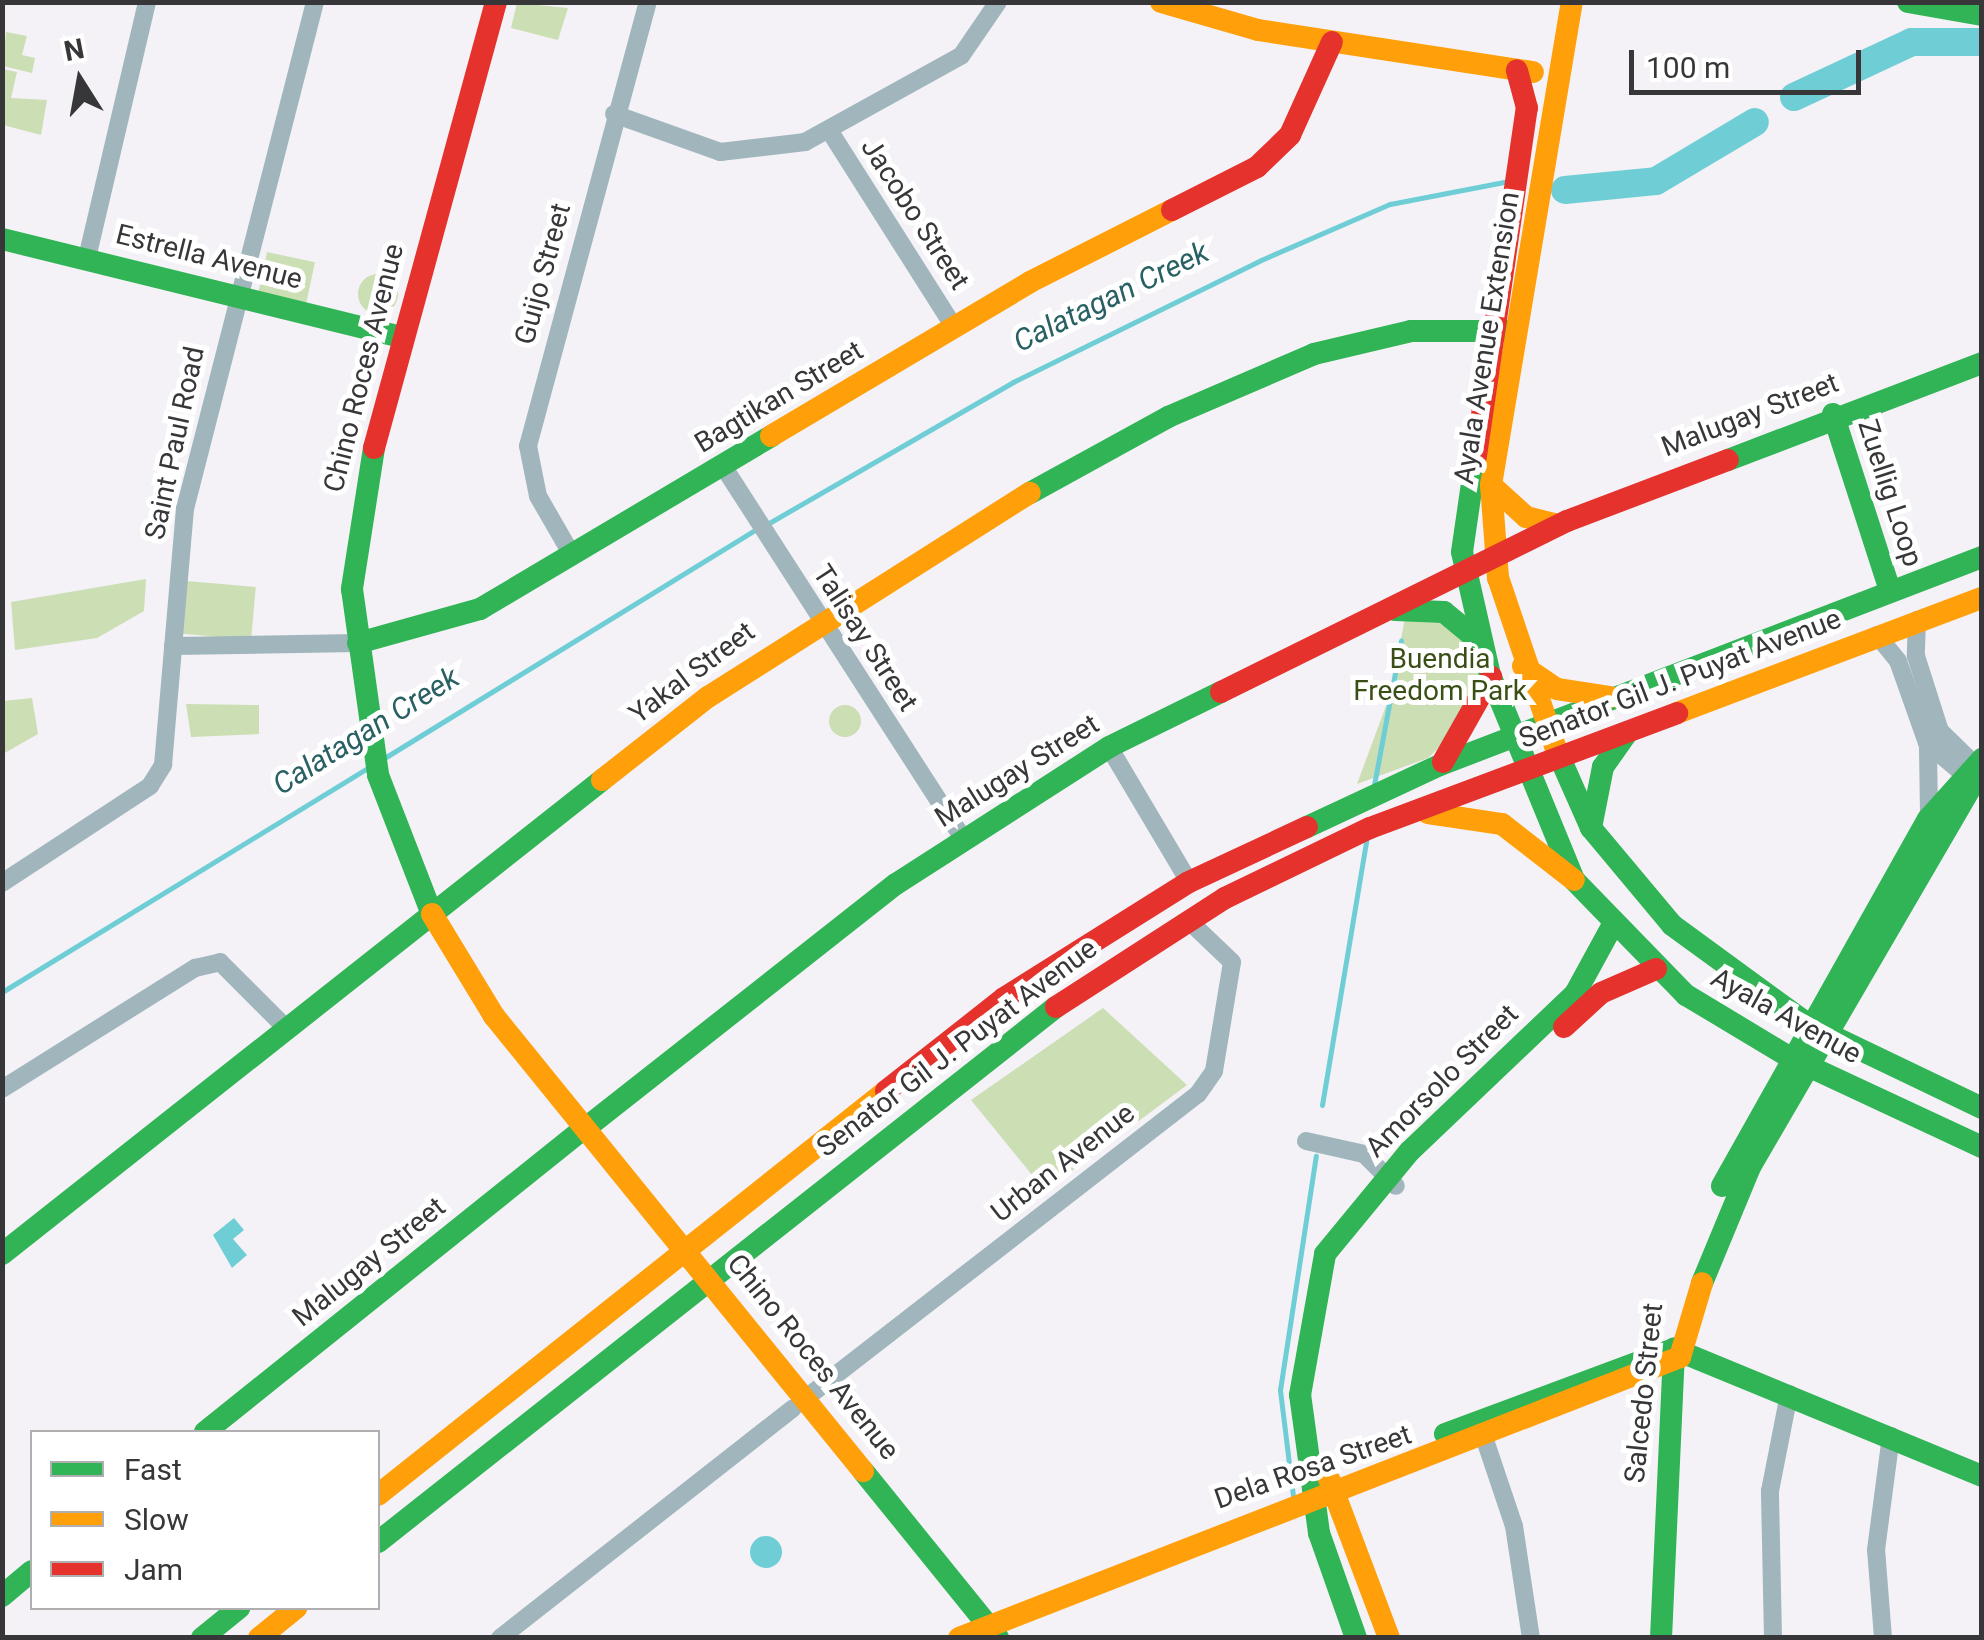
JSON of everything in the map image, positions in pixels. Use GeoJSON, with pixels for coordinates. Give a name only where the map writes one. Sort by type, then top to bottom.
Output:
{"type":"FeatureCollection","features":[{"type":"Feature","properties":{"kind":"street"},"geometry":{"type":"LineString","coordinates":[[87,258],[147,2]]}},
{"type":"Feature","properties":{"kind":"street","name":"Saint Paul Road"},"geometry":{"type":"LineString","coordinates":[[2,883],[150,786],[171,730],[173,646],[185,509],[235,294],[316,2]]}},
{"type":"Feature","properties":{"kind":"street","name":"Chino Roces Avenue"},"geometry":{"type":"LineString","coordinates":[[496,2],[400,337],[358,504],[358,643],[378,775],[432,912],[494,1016],[981,1633]]}},
{"type":"Feature","properties":{"kind":"street","name":"Guijo Street"},"geometry":{"type":"LineString","coordinates":[[572,555],[538,496],[528,446],[614,114],[648,2]]}},
{"type":"Feature","properties":{"kind":"street"},"geometry":{"type":"LineString","coordinates":[[614,114],[720,152],[776,150],[829,130],[961,56],[998,2]]}},
{"type":"Feature","properties":{"kind":"street"},"geometry":{"type":"LineString","coordinates":[[1161,2],[1332,42],[1558,76]]}},
{"type":"Feature","properties":{"kind":"street","name":"Ayala Avenue Extension"},"geometry":{"type":"LineString","coordinates":[[1543,724],[1504,605],[1494,557],[1492,485],[1572,2]]}},
{"type":"Feature","properties":{"kind":"street"},"geometry":{"type":"LineString","coordinates":[[1908,2],[1982,15]]}},
{"type":"Feature","properties":{"kind":"street","name":"Bagtikan Street"},"geometry":{"type":"LineString","coordinates":[[173,646],[358,643],[452,623],[954,327],[1275,154],[1315,92],[1332,42]]}},
{"type":"Feature","properties":{"kind":"street","name":"Ayala Avenue Extension"},"geometry":{"type":"LineString","coordinates":[[1512,737],[1490,677],[1464,572],[1461,520],[1528,108],[1517,70]]}},
{"type":"Feature","properties":{"kind":"street"},"geometry":{"type":"LineString","coordinates":[[1528,108],[1558,76]]}},
{"type":"Feature","properties":{"kind":"street","name":"Jacobo Street"},"geometry":{"type":"LineString","coordinates":[[829,130],[954,327]]}},
{"type":"Feature","properties":{"kind":"street","name":"Estrella Avenue"},"geometry":{"type":"LineString","coordinates":[[2,239],[400,337]]}},
{"type":"Feature","properties":{"kind":"street","name":"Yakal Street"},"geometry":{"type":"LineString","coordinates":[[2,1254],[432,912],[818,619],[1220,391],[1377,337],[1515,331]]}},
{"type":"Feature","properties":{"kind":"street","name":"Malugay Street"},"geometry":{"type":"LineString","coordinates":[[207,1430],[580,1127],[963,838],[1109,747],[1549,530],[1833,414],[1982,363]]}},
{"type":"Feature","properties":{"kind":"street","name":"Zuellig Loop"},"geometry":{"type":"LineString","coordinates":[[1833,414],[1890,590]]}},
{"type":"Feature","properties":{"kind":"street","name":"Talisay Street"},"geometry":{"type":"LineString","coordinates":[[723,466],[818,619],[963,838]]}},
{"type":"Feature","properties":{"kind":"street"},"geometry":{"type":"LineString","coordinates":[[1492,485],[1526,517],[1549,530],[1504,605]]}},
{"type":"Feature","properties":{"kind":"street","name":"Senator Gil J. Puyat Avenue"},"geometry":{"type":"LineString","coordinates":[[380,1494],[679,1252],[1004,998],[1189,882],[1440,765],[1982,557]]}},
{"type":"Feature","properties":{"kind":"street","name":"Senator Gil J. Puyat Avenue"},"geometry":{"type":"LineString","coordinates":[[380,1540],[702,1280],[1031,1023],[1293,860],[1877,634],[1982,598]]}},
{"type":"Feature","properties":{"kind":"street"},"geometry":{"type":"LineString","coordinates":[[1384,611],[1444,612],[1482,645]]}},
{"type":"Feature","properties":{"kind":"street"},"geometry":{"type":"LineString","coordinates":[[1917,620],[1916,656],[1940,731],[1975,771]]}},
{"type":"Feature","properties":{"kind":"street"},"geometry":{"type":"LineString","coordinates":[[1877,634],[1898,661],[1927,743],[1934,782],[1928,820]]}},
{"type":"Feature","properties":{"kind":"street"},"geometry":{"type":"LineString","coordinates":[[1522,666],[1557,690],[1616,697]]}},
{"type":"Feature","properties":{"kind":"street"},"geometry":{"type":"LineString","coordinates":[[1440,765],[1474,721],[1490,677]]}},
{"type":"Feature","properties":{"kind":"street","name":"Ayala Avenue"},"geometry":{"type":"LineString","coordinates":[[1543,724],[1591,828],[1672,925],[1818,1029],[1982,1108]]}},
{"type":"Feature","properties":{"kind":"street"},"geometry":{"type":"LineString","coordinates":[[1591,828],[1603,767],[1628,732]]}},
{"type":"Feature","properties":{"kind":"street","name":"Ayala Avenue"},"geometry":{"type":"LineString","coordinates":[[1512,737],[1574,880],[1612,926],[1656,969],[1799,1062],[1982,1147]]}},
{"type":"Feature","properties":{"kind":"street"},"geometry":{"type":"LineString","coordinates":[[1927,743],[1975,771]]}},
{"type":"Feature","properties":{"kind":"street"},"geometry":{"type":"LineString","coordinates":[[1109,747],[1189,882]]}},
{"type":"Feature","properties":{"kind":"street"},"geometry":{"type":"LineString","coordinates":[[1818,1029],[1928,820],[1975,771]]}},
{"type":"Feature","properties":{"kind":"street"},"geometry":{"type":"LineString","coordinates":[[1818,1029],[1975,771]]}},
{"type":"Feature","properties":{"kind":"street"},"geometry":{"type":"LineString","coordinates":[[1406,815],[1502,824],[1574,880]]}},
{"type":"Feature","properties":{"kind":"street","name":"Urban Avenue"},"geometry":{"type":"LineString","coordinates":[[500,1638],[1198,1094],[1214,1071],[1232,962],[1190,921]]}},
{"type":"Feature","properties":{"kind":"street","name":"Amorsolo Street"},"geometry":{"type":"LineString","coordinates":[[1356,1638],[1300,1396],[1318,1282],[1410,1152],[1575,994],[1612,926]]}},
{"type":"Feature","properties":{"kind":"street"},"geometry":{"type":"LineString","coordinates":[[2,1088],[195,968],[220,962],[239,971],[286,1028]]}},
{"type":"Feature","properties":{"kind":"street","name":"Amorsolo Street"},"geometry":{"type":"LineString","coordinates":[[1392,1181],[1602,994],[1656,969]]}},
{"type":"Feature","properties":{"kind":"street","name":"Salcedo Street"},"geometry":{"type":"LineString","coordinates":[[1662,1638],[1678,1354],[1716,1198],[1818,1029]]}},
{"type":"Feature","properties":{"kind":"street"},"geometry":{"type":"LineString","coordinates":[[1306,1140],[1364,1154],[1410,1152]]}},
{"type":"Feature","properties":{"kind":"street"},"geometry":{"type":"LineString","coordinates":[[1364,1154],[1392,1181]]}},
{"type":"Feature","properties":{"kind":"street"},"geometry":{"type":"LineString","coordinates":[[1678,1354],[1789,1394],[1982,1476]]}},
{"type":"Feature","properties":{"kind":"street","name":"Dela Rosa Street"},"geometry":{"type":"LineString","coordinates":[[1319,1484],[1484,1437],[1678,1354]]}},
{"type":"Feature","properties":{"kind":"street","name":"Dela Rosa Street"},"geometry":{"type":"LineString","coordinates":[[981,1633],[1278,1508],[1319,1484],[1678,1354]]}},
{"type":"Feature","properties":{"kind":"street"},"geometry":{"type":"LineString","coordinates":[[1773,1638],[1770,1491],[1789,1394]]}},
{"type":"Feature","properties":{"kind":"street"},"geometry":{"type":"LineString","coordinates":[[1882,1638],[1876,1550],[1891,1436]]}},
{"type":"Feature","properties":{"kind":"street"},"geometry":{"type":"LineString","coordinates":[[1484,1437],[1514,1526],[1532,1638]]}},
{"type":"Feature","properties":{"kind":"street","name":"Amorsolo Street"},"geometry":{"type":"LineString","coordinates":[[1319,1484],[1389,1638]]}},
{"type":"Feature","properties":{"kind":"street"},"geometry":{"type":"LineString","coordinates":[[2,1596],[30,1574]]}},
{"type":"Feature","properties":{"kind":"street"},"geometry":{"type":"LineString","coordinates":[[202,1638],[237,1610]]}},
{"type":"Feature","properties":{"kind":"street"},"geometry":{"type":"LineString","coordinates":[[267,1635],[294,1610]]}},
{"type":"Feature","properties":{"kind":"green space"},"geometry":{"type":"Polygon","coordinates":[[[517,3],[568,8],[558,40],[511,28],[517,3]]]}},
{"type":"Feature","properties":{"kind":"green space"},"geometry":{"type":"Polygon","coordinates":[[[6,32],[27,36],[22,55],[35,58],[32,73],[3,66],[6,32]]]}},
{"type":"Feature","properties":{"kind":"green space"},"geometry":{"type":"Polygon","coordinates":[[[3,69],[17,72],[11,98],[47,100],[41,135],[3,125],[3,69]]]}},
{"type":"Feature","properties":{"kind":"green space"},"geometry":{"type":"Polygon","coordinates":[[[267,252],[315,262],[306,303],[258,293],[267,252]]]}},
{"type":"Feature","properties":{"kind":"green space"},"geometry":{"type":"Polygon","coordinates":[[[378,274],[392,280],[398,294],[392,308],[378,314],[364,308],[358,294],[364,280],[378,274]]]}},
{"type":"Feature","properties":{"kind":"green space"},"geometry":{"type":"Polygon","coordinates":[[[146,579],[144,611],[97,638],[15,650],[11,602],[146,579]]]}},
{"type":"Feature","properties":{"kind":"green space"},"geometry":{"type":"Polygon","coordinates":[[[187,581],[256,587],[251,640],[182,634],[187,581]]]}},
{"type":"Feature","properties":{"kind":"green space","name":"Buendia Freedom Park"},"geometry":{"type":"Polygon","coordinates":[[[1444,612],[1490,675],[1476,711],[1428,758],[1357,784],[1390,695],[1406,613],[1444,612]]]}},
{"type":"Feature","properties":{"kind":"green space"},"geometry":{"type":"Polygon","coordinates":[[[32,698],[38,734],[3,754],[3,701],[32,698]]]}},
{"type":"Feature","properties":{"kind":"green space"},"geometry":{"type":"Polygon","coordinates":[[[186,704],[259,705],[259,734],[191,737],[186,704]]]}},
{"type":"Feature","properties":{"kind":"green space"},"geometry":{"type":"Polygon","coordinates":[[[845,705],[856,710],[861,721],[856,732],[845,737],[834,732],[829,721],[834,710],[845,705]]]}},
{"type":"Feature","properties":{"kind":"green space"},"geometry":{"type":"Polygon","coordinates":[[[1103,1008],[1187,1085],[1045,1191],[971,1100],[1103,1008]]]}},
{"type":"Feature","properties":{"kind":"water"},"geometry":{"type":"Polygon","coordinates":[[[234,1218],[244,1230],[233,1239],[247,1255],[232,1268],[213,1235],[234,1218]]]}},
{"type":"Feature","properties":{"kind":"water"},"geometry":{"type":"Polygon","coordinates":[[[766,1536],[777,1541],[782,1552],[777,1563],[766,1568],[755,1563],[750,1552],[755,1541],[766,1536]]]}},
{"type":"Feature","properties":{"kind":"waterway","name":"Calatagan Creek"},"geometry":{"type":"LineString","coordinates":[[1794,97],[1912,42],[1982,42]]}},
{"type":"Feature","properties":{"kind":"waterway","name":"Calatagan Creek"},"geometry":{"type":"LineString","coordinates":[[1565,190],[1656,181],[1755,122]]}},
{"type":"Feature","properties":{"kind":"waterway","name":"Calatagan Creek"},"geometry":{"type":"LineString","coordinates":[[769,523],[1013,382],[1261,260],[1390,204],[1504,182]]}},
{"type":"Feature","properties":{"kind":"waterway","name":"Calatagan Creek"},"geometry":{"type":"LineString","coordinates":[[1550,187],[1565,190]]}},
{"type":"Feature","properties":{"kind":"waterway","name":"Calatagan Creek"},"geometry":{"type":"LineString","coordinates":[[386,757],[760,527]]}},
{"type":"Feature","properties":{"kind":"waterway"},"geometry":{"type":"LineString","coordinates":[[1374,785],[1401,641]]}},
{"type":"Feature","properties":{"kind":"waterway","name":"Calatagan Creek"},"geometry":{"type":"LineString","coordinates":[[2,992],[368,768]]}},
{"type":"Feature","properties":{"kind":"waterway"},"geometry":{"type":"LineString","coordinates":[[1322,1105],[1366,841]]}},
{"type":"Feature","properties":{"kind":"waterway"},"geometry":{"type":"LineString","coordinates":[[1293,1496],[1280,1390],[1316,1156]]}},
{"type":"Feature","properties":{"kind":"traffic: fast"},"geometry":{"type":"LineString","coordinates":[[1908,2],[1982,15]]}},
{"type":"Feature","properties":{"kind":"traffic: fast"},"geometry":{"type":"LineString","coordinates":[[2,239],[400,337]]}},
{"type":"Feature","properties":{"kind":"traffic: fast"},"geometry":{"type":"LineString","coordinates":[[1030,493],[1168,417],[1314,354],[1411,331],[1515,331]]}},
{"type":"Feature","properties":{"kind":"traffic: fast"},"geometry":{"type":"LineString","coordinates":[[1728,460],[1982,363]]}},
{"type":"Feature","properties":{"kind":"traffic: fast"},"geometry":{"type":"LineString","coordinates":[[1833,414],[1890,590]]}},
{"type":"Feature","properties":{"kind":"traffic: fast"},"geometry":{"type":"LineString","coordinates":[[358,643],[480,609],[771,436]]}},
{"type":"Feature","properties":{"kind":"traffic: fast"},"geometry":{"type":"LineString","coordinates":[[374,448],[352,589],[378,775],[432,914]]}},
{"type":"Feature","properties":{"kind":"traffic: fast"},"geometry":{"type":"LineString","coordinates":[[1476,456],[1462,552],[1490,675],[1574,880],[1686,995],[1791,1058],[1982,1147]]}},
{"type":"Feature","properties":{"kind":"traffic: fast"},"geometry":{"type":"LineString","coordinates":[[1307,827],[1440,765],[1982,557]]}},
{"type":"Feature","properties":{"kind":"traffic: fast"},"geometry":{"type":"LineString","coordinates":[[1395,610],[1444,612],[1479,641]]}},
{"type":"Feature","properties":{"kind":"traffic: fast"},"geometry":{"type":"LineString","coordinates":[[587,1127],[896,884],[1109,747],[1221,692]]}},
{"type":"Feature","properties":{"kind":"traffic: fast"},"geometry":{"type":"LineString","coordinates":[[1591,828],[1603,767],[1627,733]]}},
{"type":"Feature","properties":{"kind":"traffic: fast"},"geometry":{"type":"LineString","coordinates":[[1556,749],[1591,828],[1672,925],[1809,1025],[1982,1108]]}},
{"type":"Feature","properties":{"kind":"traffic: fast"},"geometry":{"type":"LineString","coordinates":[[1722,1186],[1928,819],[1982,759]]}},
{"type":"Feature","properties":{"kind":"traffic: fast"},"geometry":{"type":"LineString","coordinates":[[2,1254],[602,780]]}},
{"type":"Feature","properties":{"kind":"traffic: fast"},"geometry":{"type":"LineString","coordinates":[[1702,1283],[1750,1167],[1973,784]]}},
{"type":"Feature","properties":{"kind":"traffic: fast"},"geometry":{"type":"LineString","coordinates":[[1356,1638],[1319,1533],[1300,1395],[1325,1254],[1410,1151],[1575,994],[1612,926]]}},
{"type":"Feature","properties":{"kind":"traffic: fast"},"geometry":{"type":"LineString","coordinates":[[380,1540],[1056,1007]]}},
{"type":"Feature","properties":{"kind":"traffic: fast"},"geometry":{"type":"LineString","coordinates":[[207,1430],[577,1134]]}},
{"type":"Feature","properties":{"kind":"traffic: fast"},"geometry":{"type":"LineString","coordinates":[[1661,1638],[1674,1348]]}},
{"type":"Feature","properties":{"kind":"traffic: fast"},"geometry":{"type":"LineString","coordinates":[[1445,1434],[1674,1349],[1982,1476]]}},
{"type":"Feature","properties":{"kind":"traffic: fast"},"geometry":{"type":"LineString","coordinates":[[863,1471],[998,1638]]}},
{"type":"Feature","properties":{"kind":"traffic: fast"},"geometry":{"type":"LineString","coordinates":[[2,1596],[30,1573]]}},
{"type":"Feature","properties":{"kind":"traffic: fast"},"geometry":{"type":"LineString","coordinates":[[202,1638],[237,1610]]}},
{"type":"Feature","properties":{"kind":"traffic: slow"},"geometry":{"type":"LineString","coordinates":[[1161,2],[1258,30],[1533,72]]}},
{"type":"Feature","properties":{"kind":"traffic: slow"},"geometry":{"type":"LineString","coordinates":[[1556,749],[1498,578],[1491,485],[1572,2]]}},
{"type":"Feature","properties":{"kind":"traffic: slow"},"geometry":{"type":"LineString","coordinates":[[771,436],[1030,282],[1172,210]]}},
{"type":"Feature","properties":{"kind":"traffic: slow"},"geometry":{"type":"LineString","coordinates":[[1491,485],[1526,517],[1558,525]]}},
{"type":"Feature","properties":{"kind":"traffic: slow"},"geometry":{"type":"LineString","coordinates":[[602,780],[708,697],[1030,493]]}},
{"type":"Feature","properties":{"kind":"traffic: slow"},"geometry":{"type":"LineString","coordinates":[[1677,713],[1982,598]]}},
{"type":"Feature","properties":{"kind":"traffic: slow"},"geometry":{"type":"LineString","coordinates":[[1523,666],[1557,689],[1610,697]]}},
{"type":"Feature","properties":{"kind":"traffic: slow"},"geometry":{"type":"LineString","coordinates":[[1428,813],[1502,824],[1574,880]]}},
{"type":"Feature","properties":{"kind":"traffic: slow"},"geometry":{"type":"LineString","coordinates":[[432,914],[494,1016],[863,1471]]}},
{"type":"Feature","properties":{"kind":"traffic: slow"},"geometry":{"type":"LineString","coordinates":[[380,1493],[886,1091]]}},
{"type":"Feature","properties":{"kind":"traffic: slow"},"geometry":{"type":"LineString","coordinates":[[959,1638],[1680,1357],[1702,1283]]}},
{"type":"Feature","properties":{"kind":"traffic: slow"},"geometry":{"type":"LineString","coordinates":[[1329,1479],[1389,1638]]}},
{"type":"Feature","properties":{"kind":"traffic: slow"},"geometry":{"type":"LineString","coordinates":[[259,1638],[294,1610]]}},
{"type":"Feature","properties":{"kind":"traffic: jam"},"geometry":{"type":"LineString","coordinates":[[374,448],[496,2]]}},
{"type":"Feature","properties":{"kind":"traffic: jam"},"geometry":{"type":"LineString","coordinates":[[1172,210],[1257,167],[1290,135],[1332,42]]}},
{"type":"Feature","properties":{"kind":"traffic: jam"},"geometry":{"type":"LineString","coordinates":[[1476,456],[1527,108],[1517,70]]}},
{"type":"Feature","properties":{"kind":"traffic: jam"},"geometry":{"type":"LineString","coordinates":[[1221,692],[1567,521],[1728,460]]}},
{"type":"Feature","properties":{"kind":"traffic: jam"},"geometry":{"type":"LineString","coordinates":[[1443,762],[1491,677]]}},
{"type":"Feature","properties":{"kind":"traffic: jam"},"geometry":{"type":"LineString","coordinates":[[1056,1007],[1225,898],[1370,828],[1677,713]]}},
{"type":"Feature","properties":{"kind":"traffic: jam"},"geometry":{"type":"LineString","coordinates":[[886,1091],[1004,998],[1189,882],[1307,827]]}},
{"type":"Feature","properties":{"kind":"traffic: jam"},"geometry":{"type":"LineString","coordinates":[[1564,1027],[1601,993],[1656,969]]}}]}
